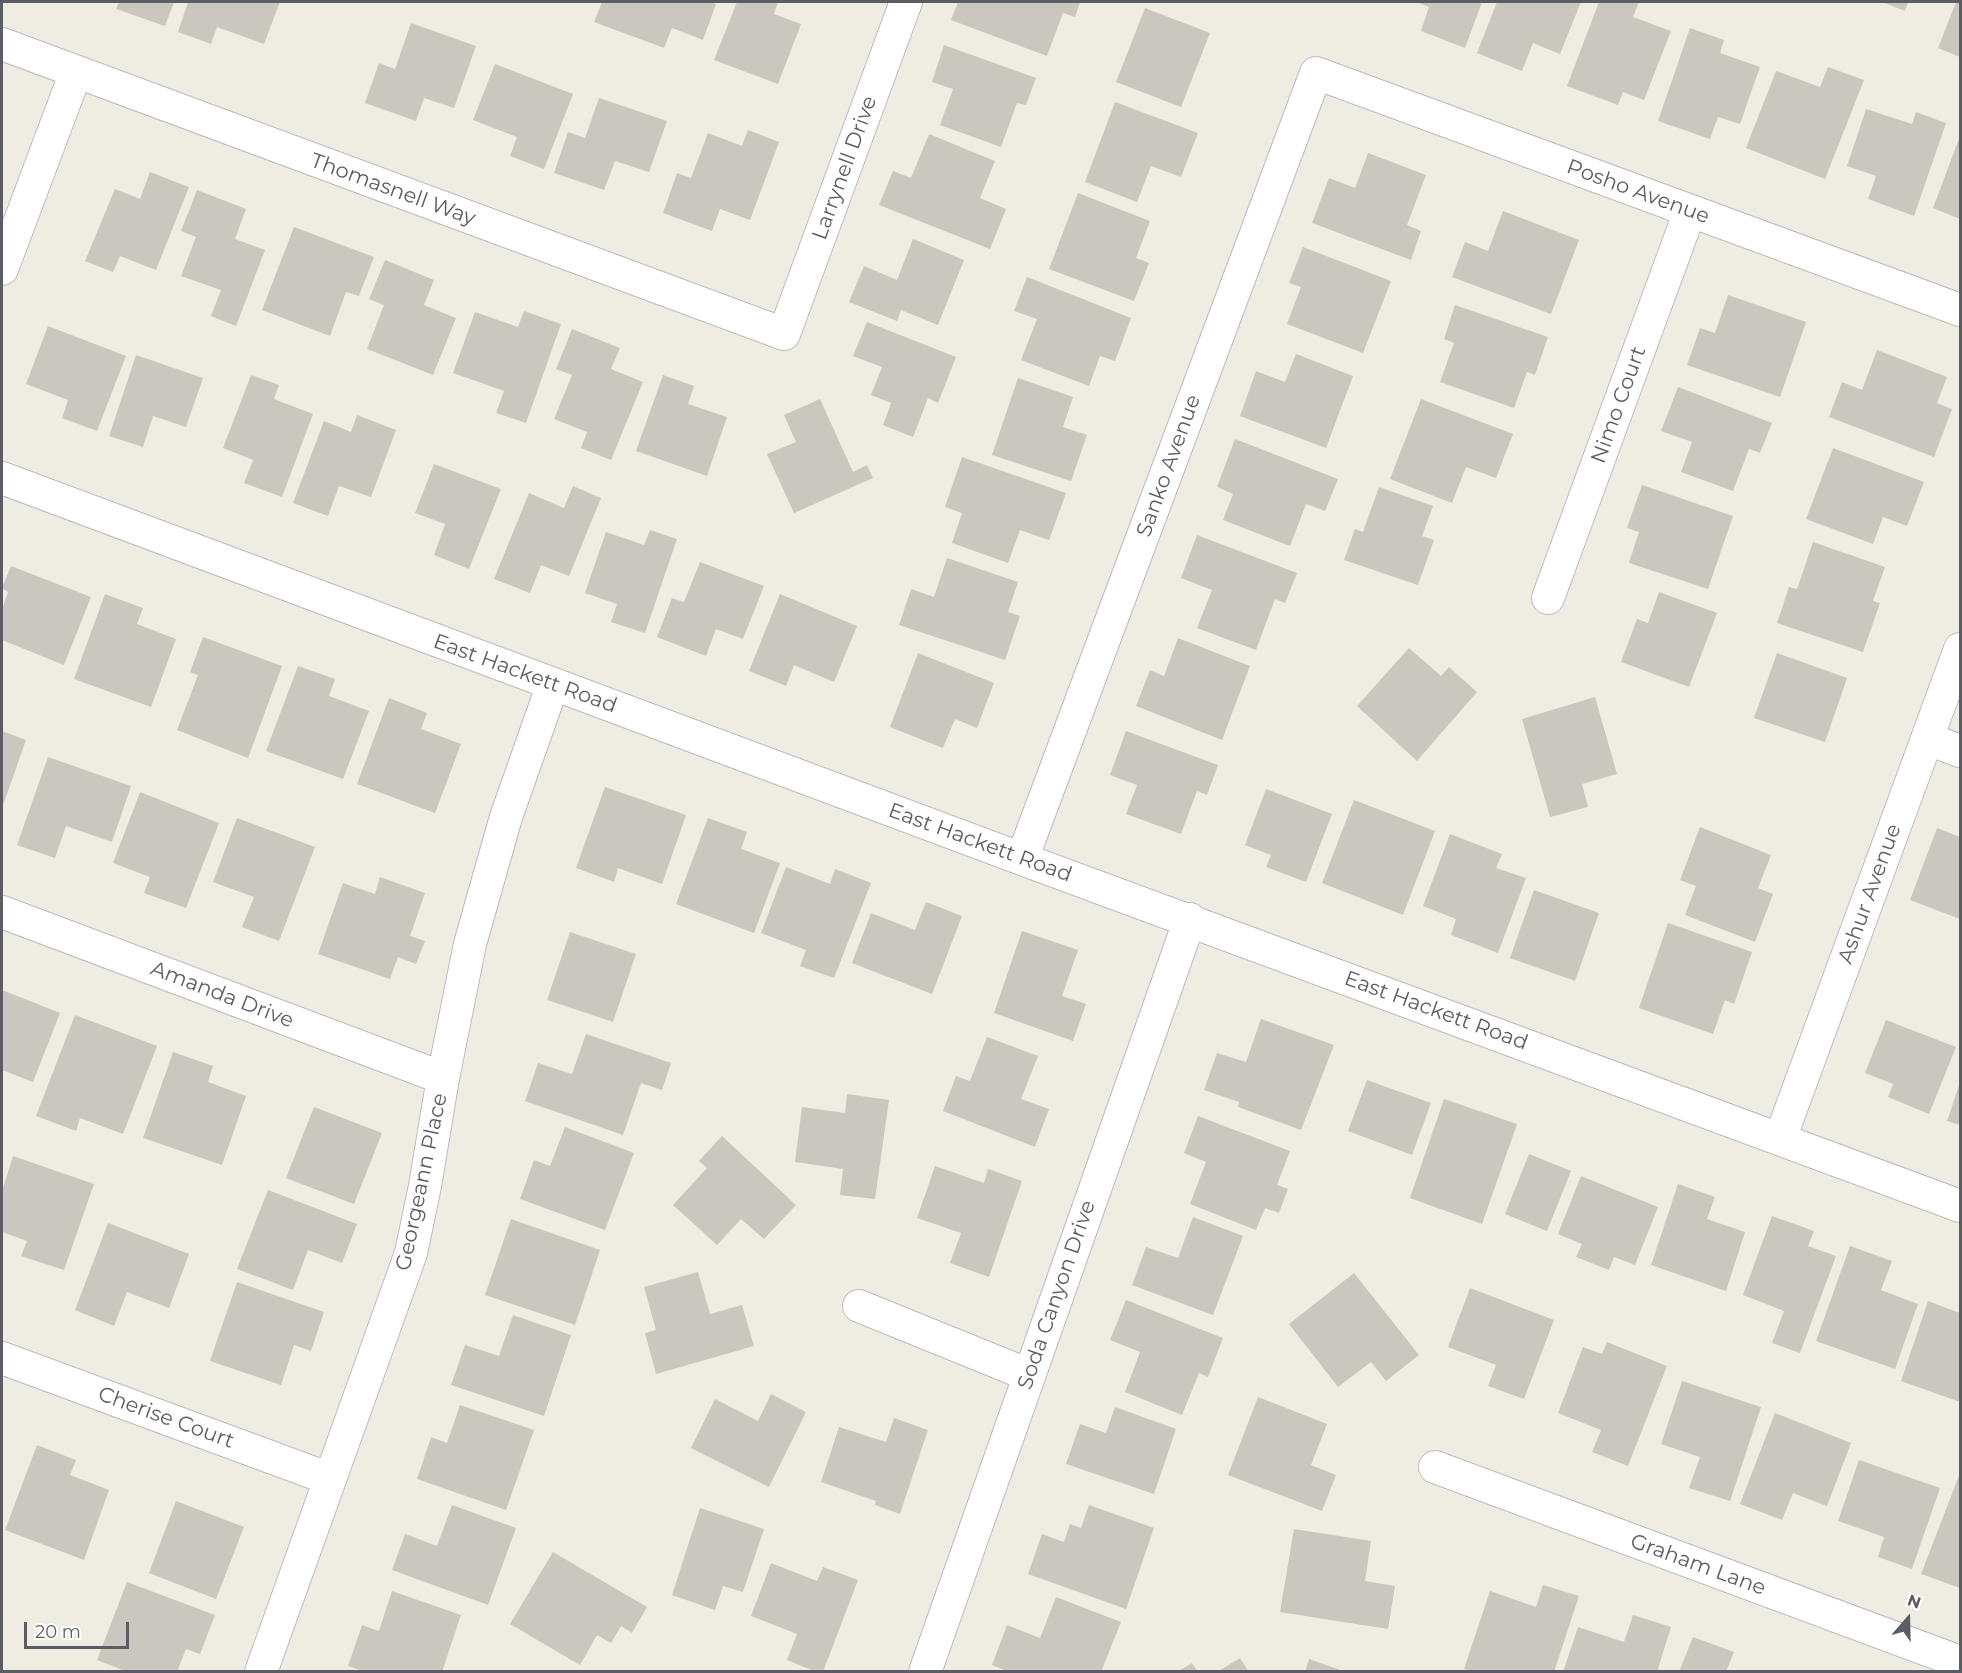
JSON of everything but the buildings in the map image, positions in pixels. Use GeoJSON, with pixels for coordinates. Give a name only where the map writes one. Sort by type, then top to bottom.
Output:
{"type":"FeatureCollection","features":[{"type":"Feature","properties":{"kind":"street","name":"Larrynell Drive"},"geometry":{"type":"LineString","coordinates":[[784,334],[906,2]]}},
{"type":"Feature","properties":{"kind":"street","name":"Thomasnell Way"},"geometry":{"type":"LineString","coordinates":[[2,44],[784,334]]}},
{"type":"Feature","properties":{"kind":"street"},"geometry":{"type":"LineString","coordinates":[[2,269],[76,72]]}},
{"type":"Feature","properties":{"kind":"street","name":"Posho Avenue"},"geometry":{"type":"LineString","coordinates":[[1316,74],[1960,310]]}},
{"type":"Feature","properties":{"kind":"street","name":"Sanko Avenue"},"geometry":{"type":"LineString","coordinates":[[1022,859],[1316,74]]}},
{"type":"Feature","properties":{"kind":"street","name":"Nimo Court"},"geometry":{"type":"LineString","coordinates":[[1548,598],[1690,211]]}},
{"type":"Feature","properties":{"kind":"street","name":"East Hackett Road"},"geometry":{"type":"LineString","coordinates":[[2,478],[1960,1206]]}},
{"type":"Feature","properties":{"kind":"street","name":"Ashur Avenue"},"geometry":{"type":"LineString","coordinates":[[1780,1139],[1960,649]]}},
{"type":"Feature","properties":{"kind":"street","name":"Georgeann Place"},"geometry":{"type":"LineString","coordinates":[[261,1671],[411,1253],[470,944],[502,829],[553,684]]}},
{"type":"Feature","properties":{"kind":"street"},"geometry":{"type":"LineString","coordinates":[[1928,739],[1960,751]]}},
{"type":"Feature","properties":{"kind":"street","name":"Amanda Drive"},"geometry":{"type":"LineString","coordinates":[[2,912],[443,1078]]}},
{"type":"Feature","properties":{"kind":"street","name":"Soda Canyon Drive"},"geometry":{"type":"LineString","coordinates":[[925,1671],[1190,920]]}},
{"type":"Feature","properties":{"kind":"street"},"geometry":{"type":"LineString","coordinates":[[859,1306],[1029,1375]]}},
{"type":"Feature","properties":{"kind":"street","name":"Cherise Court"},"geometry":{"type":"LineString","coordinates":[[2,1358],[330,1479]]}},
{"type":"Feature","properties":{"kind":"street","name":"Graham Lane"},"geometry":{"type":"LineString","coordinates":[[1435,1467],[1960,1662]]}}]}
